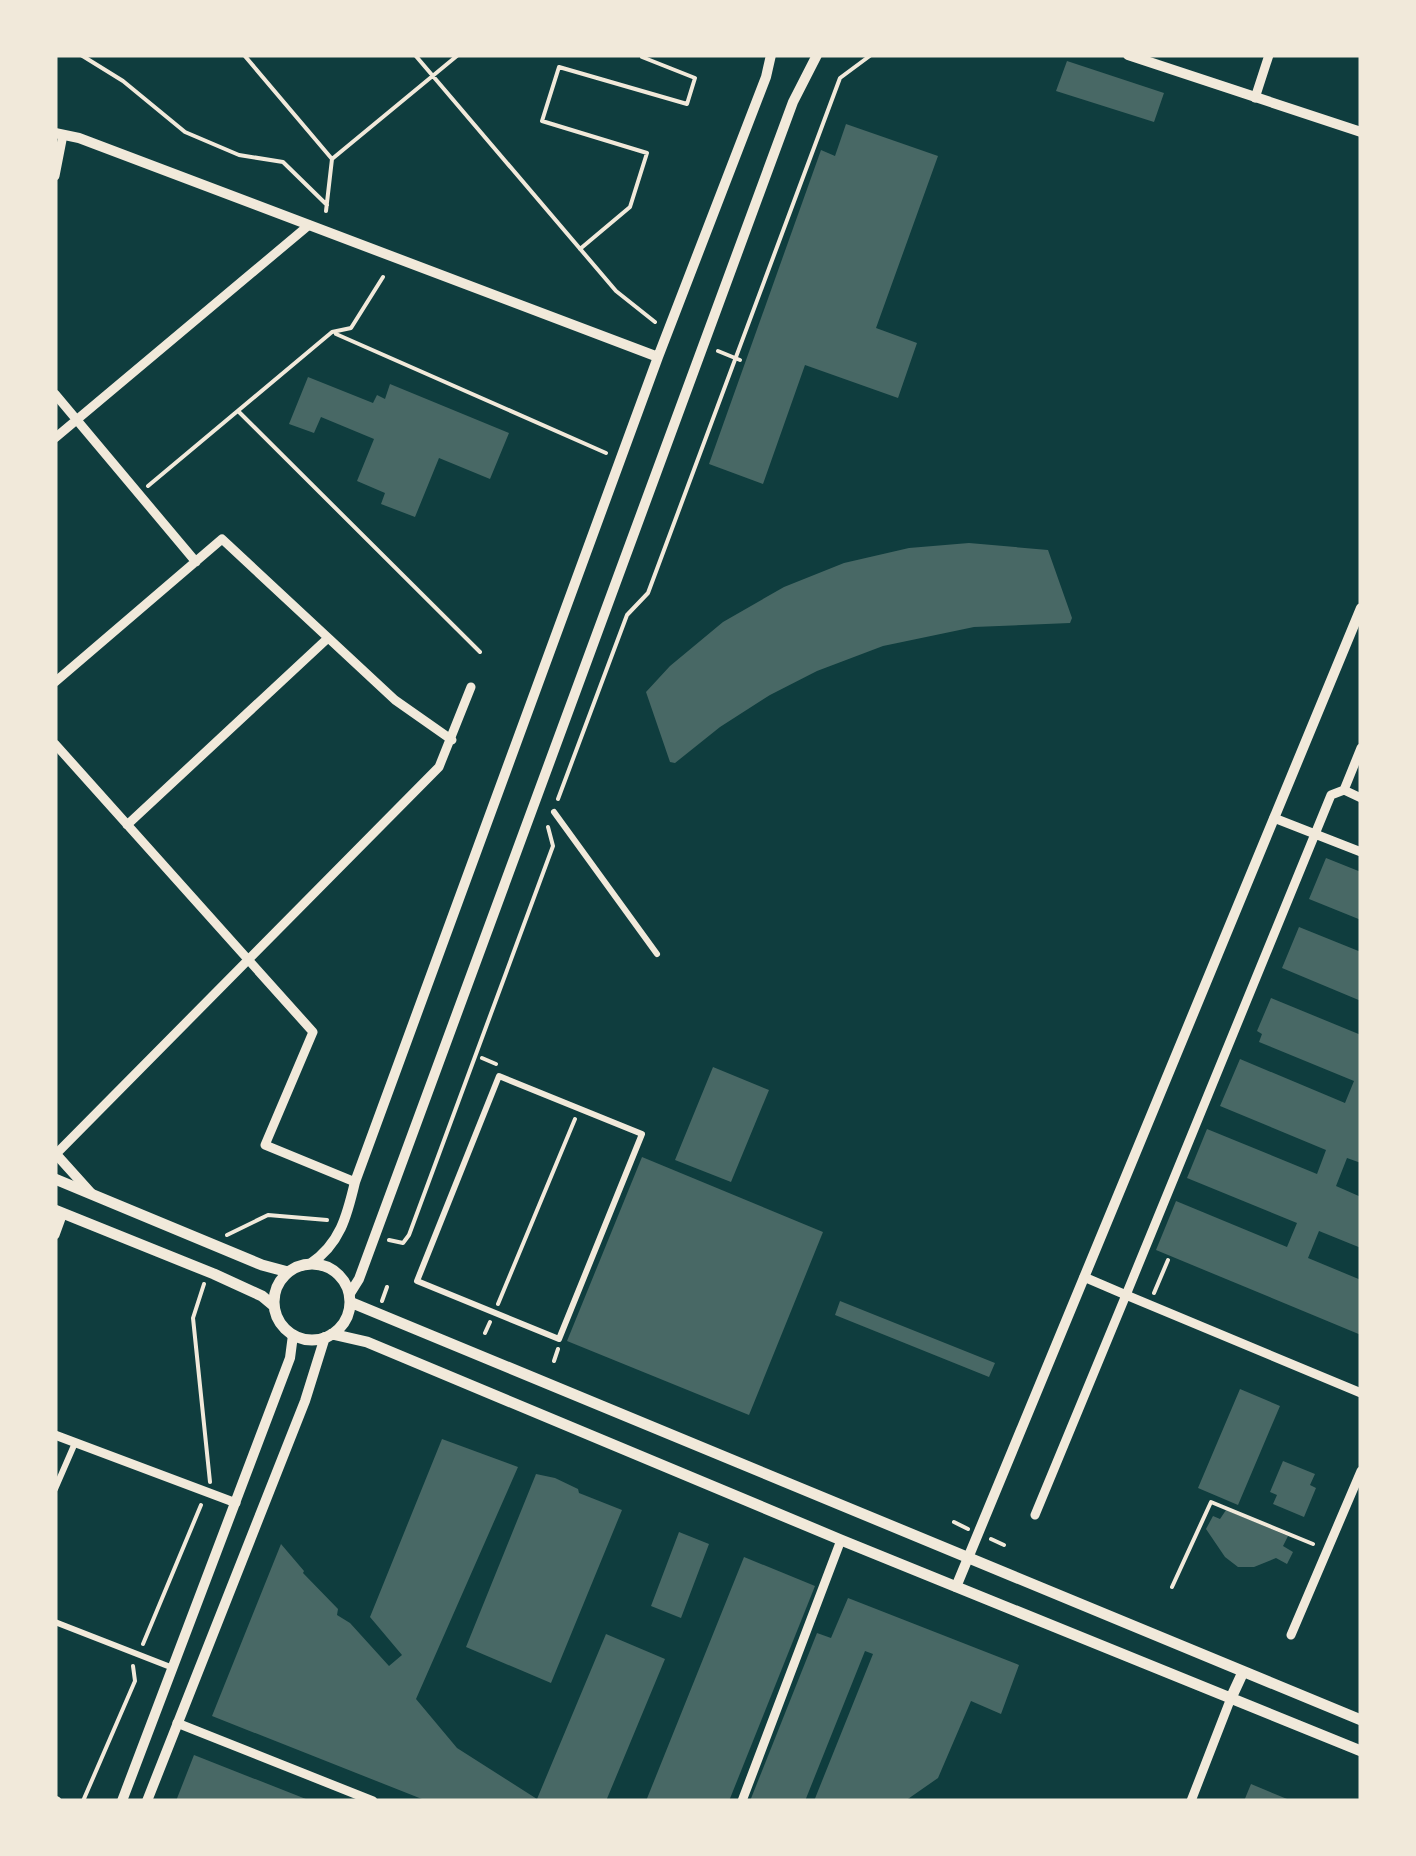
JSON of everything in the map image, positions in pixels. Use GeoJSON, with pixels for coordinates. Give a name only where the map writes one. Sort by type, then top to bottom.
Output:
{"type":"FeatureCollection","features":[{"type":"Feature","properties":{"kind":"main road"},"geometry":{"type":"LineString","coordinates":[[55,1180],[262,1265],[288,1272]]}},
{"type":"Feature","properties":{"kind":"main road"},"geometry":{"type":"LineString","coordinates":[[59,1212],[214,1274],[262,1296],[274,1306]]}},
{"type":"Feature","properties":{"kind":"main road"},"geometry":{"type":"LineString","coordinates":[[328,1336],[345,1320],[349,1298],[335,1272],[310,1264],[288,1272],[278,1284],[274,1306],[280,1323],[293,1334],[308,1340],[328,1336],[367,1342],[1361,1751]]}},
{"type":"Feature","properties":{"kind":"main road"},"geometry":{"type":"LineString","coordinates":[[349,1298],[1361,1720]]}},
{"type":"Feature","properties":{"kind":"main road"},"geometry":{"type":"LineString","coordinates":[[1231,1698],[1243,1672]]}},
{"type":"Feature","properties":{"kind":"street"},"geometry":{"type":"LineString","coordinates":[[310,1264],[334,1244],[347,1215],[355,1182],[771,55]]}},
{"type":"Feature","properties":{"kind":"street"},"geometry":{"type":"LineString","coordinates":[[349,1298],[793,102],[817,55]]}},
{"type":"Feature","properties":{"kind":"street"},"geometry":{"type":"LineString","coordinates":[[1128,55],[1361,132]]}},
{"type":"Feature","properties":{"kind":"street"},"geometry":{"type":"LineString","coordinates":[[1255,98],[1268,55]]}},
{"type":"Feature","properties":{"kind":"street"},"geometry":{"type":"LineString","coordinates":[[55,176],[59,134],[79,138],[658,357]]}},
{"type":"Feature","properties":{"kind":"street"},"geometry":{"type":"LineString","coordinates":[[55,438],[308,225]]}},
{"type":"Feature","properties":{"kind":"street"},"geometry":{"type":"LineString","coordinates":[[55,394],[196,562]]}},
{"type":"Feature","properties":{"kind":"street"},"geometry":{"type":"LineString","coordinates":[[55,682],[222,539],[395,700],[452,740]]}},
{"type":"Feature","properties":{"kind":"street"},"geometry":{"type":"LineString","coordinates":[[956,1587],[1361,608]]}},
{"type":"Feature","properties":{"kind":"street"},"geometry":{"type":"LineString","coordinates":[[127,825],[328,638]]}},
{"type":"Feature","properties":{"kind":"street"},"geometry":{"type":"LineString","coordinates":[[92,1194],[56,1153],[440,766],[470,687]]}},
{"type":"Feature","properties":{"kind":"street"},"geometry":{"type":"LineString","coordinates":[[55,744],[313,1032],[265,1146],[355,1182]]}},
{"type":"Feature","properties":{"kind":"street"},"geometry":{"type":"LineString","coordinates":[[1344,790],[1361,748]]}},
{"type":"Feature","properties":{"kind":"street"},"geometry":{"type":"LineString","coordinates":[[1034,1515],[1331,795],[1344,790],[1361,798]]}},
{"type":"Feature","properties":{"kind":"street"},"geometry":{"type":"LineString","coordinates":[[554,812],[657,954]]}},
{"type":"Feature","properties":{"kind":"street"},"geometry":{"type":"LineString","coordinates":[[1274,818],[1361,852]]}},
{"type":"Feature","properties":{"kind":"street"},"geometry":{"type":"LineString","coordinates":[[500,1076],[579,1108],[642,1134],[559,1339],[417,1280],[500,1076]]}},
{"type":"Feature","properties":{"kind":"street"},"geometry":{"type":"LineString","coordinates":[[55,1235],[59,1212]]}},
{"type":"Feature","properties":{"kind":"street"},"geometry":{"type":"LineString","coordinates":[[1084,1277],[1361,1393]]}},
{"type":"Feature","properties":{"kind":"street"},"geometry":{"type":"LineString","coordinates":[[122,1801],[290,1358],[293,1334]]}},
{"type":"Feature","properties":{"kind":"street"},"geometry":{"type":"LineString","coordinates":[[147,1801],[328,1336]]}},
{"type":"Feature","properties":{"kind":"street"},"geometry":{"type":"LineString","coordinates":[[55,1436],[236,1503]]}},
{"type":"Feature","properties":{"kind":"street"},"geometry":{"type":"LineString","coordinates":[[55,1490],[75,1443]]}},
{"type":"Feature","properties":{"kind":"street"},"geometry":{"type":"LineString","coordinates":[[1292,1635],[1361,1471]]}},
{"type":"Feature","properties":{"kind":"street"},"geometry":{"type":"LineString","coordinates":[[742,1801],[842,1540]]}},
{"type":"Feature","properties":{"kind":"street"},"geometry":{"type":"LineString","coordinates":[[55,1622],[173,1668]]}},
{"type":"Feature","properties":{"kind":"street"},"geometry":{"type":"LineString","coordinates":[[1191,1801],[1231,1698]]}},
{"type":"Feature","properties":{"kind":"street"},"geometry":{"type":"LineString","coordinates":[[177,1723],[374,1801]]}},
{"type":"Feature","properties":{"kind":"path"},"geometry":{"type":"LineString","coordinates":[[81,55],[123,81],[185,132],[240,155],[283,162],[327,208],[332,159],[458,55]]}},
{"type":"Feature","properties":{"kind":"path"},"geometry":{"type":"LineString","coordinates":[[244,55],[332,159]]}},
{"type":"Feature","properties":{"kind":"path"},"geometry":{"type":"LineString","coordinates":[[415,55],[616,291],[668,332]]}},
{"type":"Feature","properties":{"kind":"path"},"geometry":{"type":"LineString","coordinates":[[580,250],[630,206],[647,152],[542,122],[559,67],[687,104],[695,78],[646,57]]}},
{"type":"Feature","properties":{"kind":"path"},"geometry":{"type":"LineString","coordinates":[[147,487],[332,332],[351,328],[383,276]]}},
{"type":"Feature","properties":{"kind":"path"},"geometry":{"type":"LineString","coordinates":[[332,332],[610,454]]}},
{"type":"Feature","properties":{"kind":"path"},"geometry":{"type":"LineString","coordinates":[[703,346],[740,360]]}},
{"type":"Feature","properties":{"kind":"path"},"geometry":{"type":"LineString","coordinates":[[238,411],[480,652]]}},
{"type":"Feature","properties":{"kind":"path"},"geometry":{"type":"LineString","coordinates":[[482,1058],[499,1065]]}},
{"type":"Feature","properties":{"kind":"path"},"geometry":{"type":"LineString","coordinates":[[485,1333],[579,1108]]}},
{"type":"Feature","properties":{"kind":"path"},"geometry":{"type":"LineString","coordinates":[[1149,1304],[1168,1260]]}},
{"type":"Feature","properties":{"kind":"path"},"geometry":{"type":"LineString","coordinates":[[554,1361],[561,1343]]}},
{"type":"Feature","properties":{"kind":"path"},"geometry":{"type":"LineString","coordinates":[[1172,1586],[1211,1502],[1313,1544]]}},
{"type":"Feature","properties":{"kind":"building"},"geometry":{"type":"Polygon","coordinates":[[[1067,61],[1164,93],[1154,122],[1056,91],[1067,61]]]}},
{"type":"Feature","properties":{"kind":"building"},"geometry":{"type":"Polygon","coordinates":[[[846,124],[938,156],[876,328],[917,343],[898,398],[805,365],[763,484],[709,464],[821,150],[835,156],[846,124]]]}},
{"type":"Feature","properties":{"kind":"building"},"geometry":{"type":"Polygon","coordinates":[[[308,377],[373,403],[377,395],[385,399],[390,384],[509,433],[490,479],[439,458],[415,517],[381,504],[385,493],[357,481],[374,439],[321,417],[314,433],[289,424],[308,377]]]}},
{"type":"Feature","properties":{"kind":"building"},"geometry":{"type":"Polygon","coordinates":[[[969,543],[1048,550],[1072,618],[1070,623],[974,627],[883,646],[817,671],[770,695],[720,727],[675,763],[670,762],[646,692],[670,666],[723,622],[784,587],[844,563],[909,548],[969,543]]]}},
{"type":"Feature","properties":{"kind":"building"},"geometry":{"type":"Polygon","coordinates":[[[1326,858],[1361,872],[1361,920],[1309,899],[1326,858]]]}},
{"type":"Feature","properties":{"kind":"building"},"geometry":{"type":"Polygon","coordinates":[[[1299,927],[1361,952],[1361,1001],[1282,968],[1299,927]]]}},
{"type":"Feature","properties":{"kind":"building"},"geometry":{"type":"Polygon","coordinates":[[[1271,998],[1361,1035],[1361,1163],[1347,1158],[1336,1186],[1361,1197],[1361,1248],[1319,1231],[1308,1258],[1361,1280],[1361,1335],[1156,1250],[1176,1201],[1287,1247],[1297,1223],[1187,1178],[1207,1129],[1317,1174],[1326,1150],[1220,1106],[1240,1059],[1345,1103],[1354,1081],[1259,1042],[1262,1034],[1257,1031],[1271,998]]]}},
{"type":"Feature","properties":{"kind":"building"},"geometry":{"type":"Polygon","coordinates":[[[713,1067],[769,1090],[731,1182],[675,1160],[713,1067]]]}},
{"type":"Feature","properties":{"kind":"building"},"geometry":{"type":"Polygon","coordinates":[[[642,1157],[823,1232],[749,1415],[567,1341],[642,1157]]]}},
{"type":"Feature","properties":{"kind":"building"},"geometry":{"type":"Polygon","coordinates":[[[840,1301],[995,1363],[989,1377],[835,1315],[840,1301]]]}},
{"type":"Feature","properties":{"kind":"building"},"geometry":{"type":"Polygon","coordinates":[[[1240,1389],[1280,1406],[1238,1505],[1198,1488],[1240,1389]]]}},
{"type":"Feature","properties":{"kind":"building"},"geometry":{"type":"Polygon","coordinates":[[[442,1439],[518,1467],[416,1699],[457,1748],[537,1799],[606,1634],[665,1659],[606,1801],[427,1801],[212,1716],[281,1544],[338,1609],[337,1615],[350,1623],[389,1666],[402,1655],[370,1617],[442,1439]]]}},
{"type":"Feature","properties":{"kind":"building"},"geometry":{"type":"Polygon","coordinates":[[[1283,1461],[1315,1474],[1310,1485],[1316,1488],[1304,1517],[1273,1504],[1277,1495],[1270,1492],[1283,1461]]]}},
{"type":"Feature","properties":{"kind":"building"},"geometry":{"type":"Polygon","coordinates":[[[536,1474],[555,1478],[579,1493],[622,1510],[551,1683],[466,1647],[536,1474]]]}},
{"type":"Feature","properties":{"kind":"building"},"geometry":{"type":"Polygon","coordinates":[[[1226,1510],[1288,1536],[1283,1546],[1293,1552],[1287,1564],[1276,1558],[1254,1567],[1238,1567],[1225,1557],[1206,1529],[1213,1516],[1220,1519],[1226,1510]]]}},
{"type":"Feature","properties":{"kind":"building"},"geometry":{"type":"Polygon","coordinates":[[[679,1532],[709,1544],[681,1618],[651,1606],[679,1532]]]}},
{"type":"Feature","properties":{"kind":"building"},"geometry":{"type":"Polygon","coordinates":[[[744,1557],[815,1586],[729,1801],[646,1801],[744,1557]]]}},
{"type":"Feature","properties":{"kind":"building"},"geometry":{"type":"Polygon","coordinates":[[[848,1598],[1019,1665],[1001,1714],[971,1701],[938,1778],[905,1801],[814,1801],[873,1654],[865,1651],[805,1801],[750,1801],[817,1633],[831,1638],[848,1598]]]}},
{"type":"Feature","properties":{"kind":"building"},"geometry":{"type":"Polygon","coordinates":[[[194,1755],[311,1801],[176,1801],[194,1755]]]}},
{"type":"Feature","properties":{"kind":"building"},"geometry":{"type":"Polygon","coordinates":[[[1251,1784],[1292,1801],[1244,1801],[1251,1784]]]}}]}
